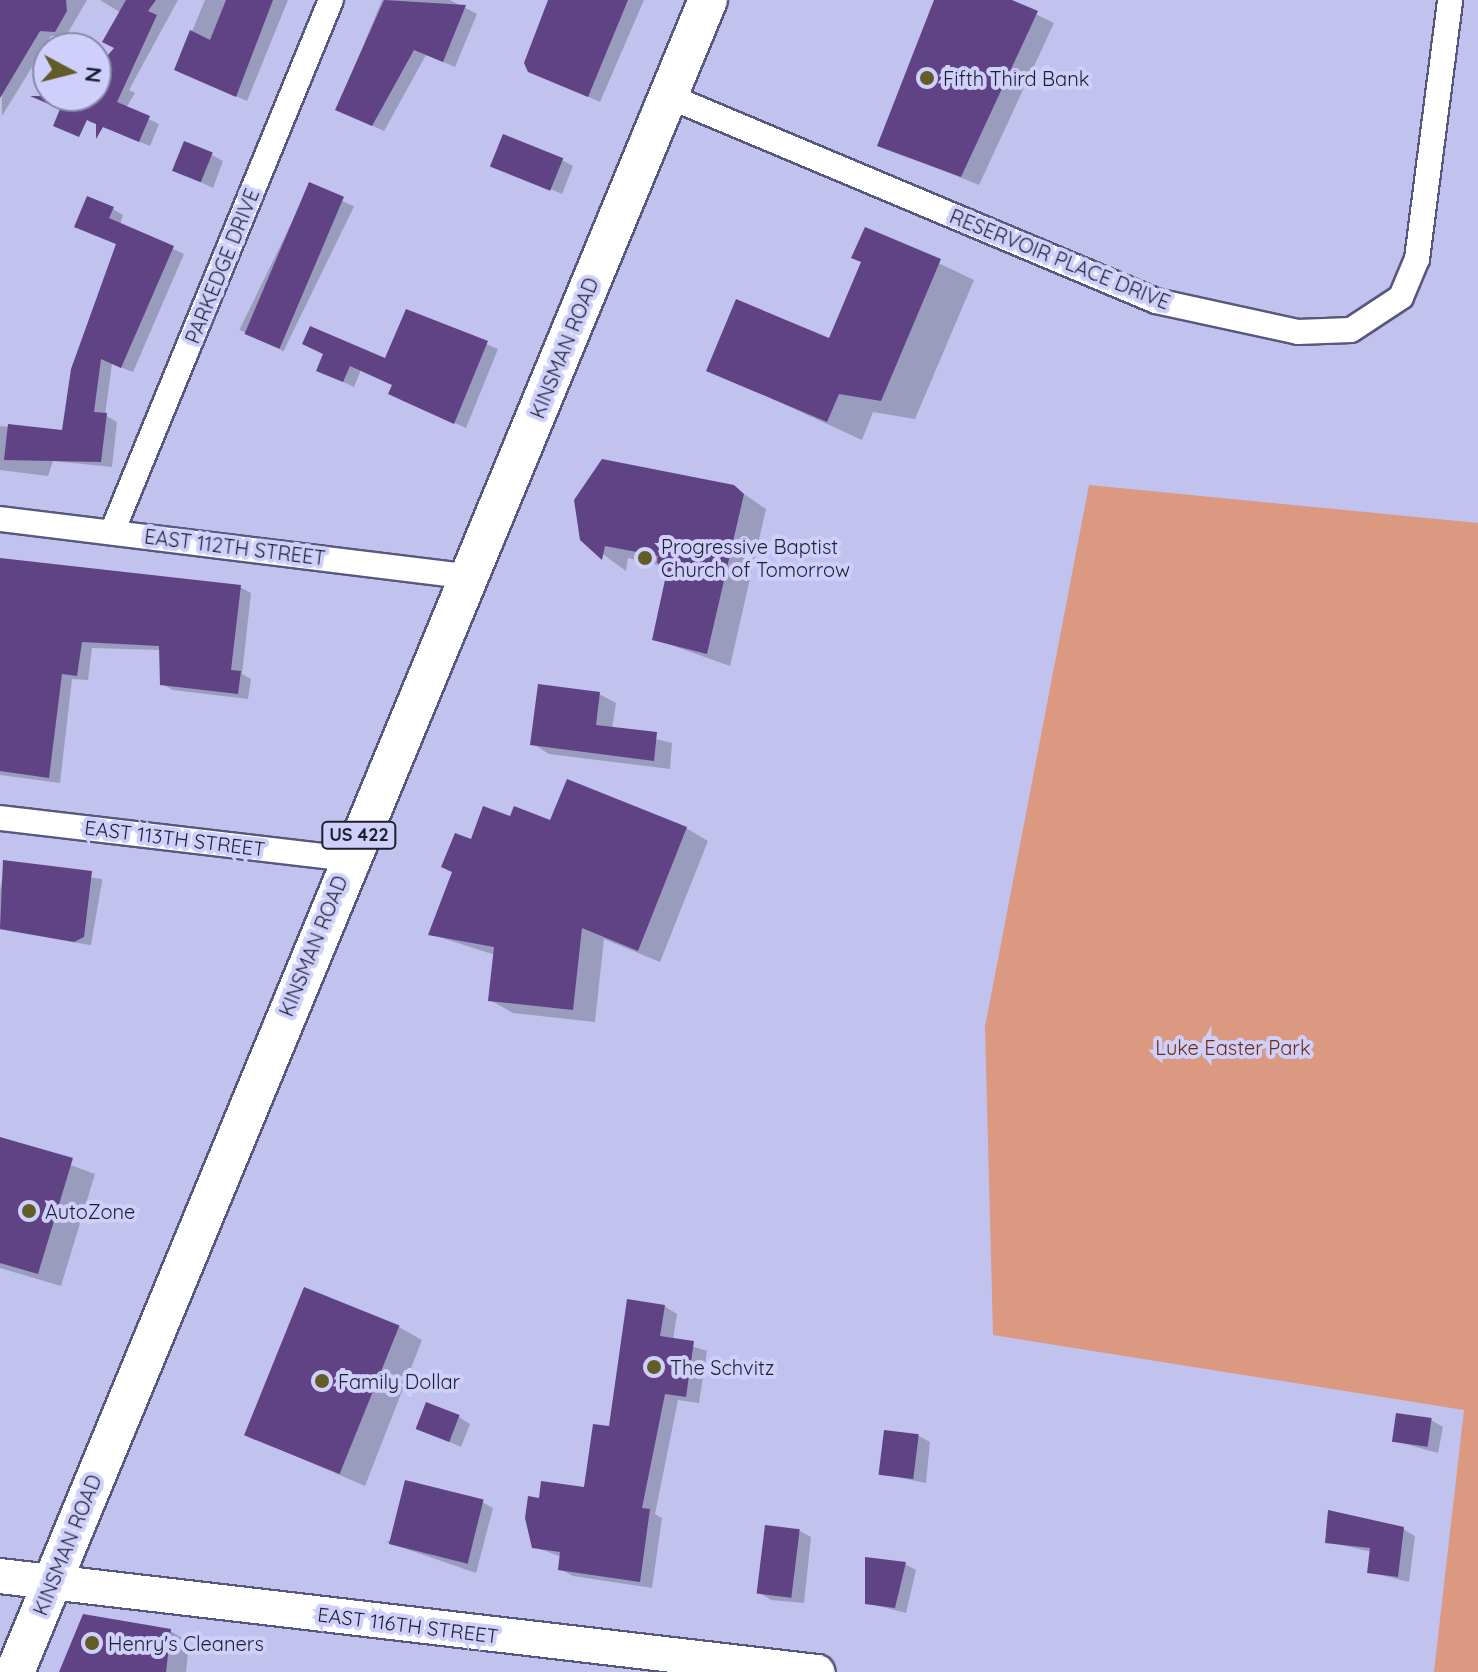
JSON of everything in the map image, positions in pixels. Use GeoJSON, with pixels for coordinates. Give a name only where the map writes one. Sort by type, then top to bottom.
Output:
{"type":"FeatureCollection","features":[{"type":"Feature","properties":{"kind":"main road","name":"KINSMAN ROAD"},"geometry":{"type":"LineString","coordinates":[[15,1672],[349,859],[470,577],[708,0]]}},
{"type":"Feature","properties":{"kind":"main road","name":"EAST 116TH STREET"},"geometry":{"type":"LineString","coordinates":[[0,1576],[643,1662],[817,1672]]}},
{"type":"Feature","properties":{"kind":"street","name":"PARKEDGE DRIVE"},"geometry":{"type":"LineString","coordinates":[[112,532],[331,0]]}},
{"type":"Feature","properties":{"kind":"street","name":"RESERVOIR PLACE DRIVE"},"geometry":{"type":"LineString","coordinates":[[668,96],[1156,301],[1298,332],[1351,330],[1380,315],[1401,297],[1417,259],[1450,0]]}},
{"type":"Feature","properties":{"kind":"street","name":"EAST 112TH STREET"},"geometry":{"type":"LineString","coordinates":[[0,519],[470,577]]}},
{"type":"Feature","properties":{"kind":"street","name":"EAST 113TH STREET"},"geometry":{"type":"LineString","coordinates":[[0,818],[349,859]]}},
{"type":"Feature","properties":{"kind":"green space","name":"Luke Easter Park"},"geometry":{"type":"Polygon","coordinates":[[[1089,485],[1478,523],[1478,1672],[1434,1672],[1464,1410],[993,1335],[985,1027],[1089,485]]]}},
{"type":"Feature","properties":{"kind":"building"},"geometry":{"type":"Polygon","coordinates":[[[0,0],[66,0],[67,11],[55,32],[32,32],[32,44],[0,98],[0,0]]]}},
{"type":"Feature","properties":{"kind":"building"},"geometry":{"type":"Polygon","coordinates":[[[126,0],[156,0],[148,11],[157,15],[117,102],[150,116],[139,142],[103,127],[96,139],[96,124],[87,120],[79,137],[53,126],[59,112],[112,112],[114,48],[112,32],[108,32],[126,0]]]}},
{"type":"Feature","properties":{"kind":"building"},"geometry":{"type":"Polygon","coordinates":[[[226,0],[273,0],[236,97],[174,70],[190,30],[210,40],[226,0]]]}},
{"type":"Feature","properties":{"kind":"building"},"geometry":{"type":"Polygon","coordinates":[[[384,0],[466,5],[443,62],[414,50],[372,126],[335,110],[384,0]]]}},
{"type":"Feature","properties":{"kind":"building"},"geometry":{"type":"Polygon","coordinates":[[[548,0],[628,0],[588,97],[528,72],[524,63],[548,0]]]}},
{"type":"Feature","properties":{"kind":"building"},"geometry":{"type":"Polygon","coordinates":[[[934,0],[1012,0],[1038,11],[961,177],[877,146],[934,0]]]}},
{"type":"Feature","properties":{"kind":"building"},"geometry":{"type":"Polygon","coordinates":[[[503,134],[563,158],[550,191],[490,166],[503,134]]]}},
{"type":"Feature","properties":{"kind":"building"},"geometry":{"type":"Polygon","coordinates":[[[184,141],[213,153],[201,182],[172,171],[184,141]]]}},
{"type":"Feature","properties":{"kind":"building"},"geometry":{"type":"Polygon","coordinates":[[[309,182],[344,197],[280,349],[245,334],[309,182]]]}},
{"type":"Feature","properties":{"kind":"building"},"geometry":{"type":"Polygon","coordinates":[[[87,196],[114,207],[109,218],[174,246],[121,368],[101,359],[94,412],[107,413],[101,462],[4,460],[8,424],[62,430],[71,369],[116,244],[74,227],[87,196]]]}},
{"type":"Feature","properties":{"kind":"building"},"geometry":{"type":"Polygon","coordinates":[[[865,227],[941,259],[881,401],[839,394],[827,422],[706,371],[736,299],[829,338],[861,262],[851,258],[865,227]]]}},
{"type":"Feature","properties":{"kind":"building"},"geometry":{"type":"Polygon","coordinates":[[[406,309],[488,341],[454,424],[388,394],[392,385],[350,366],[343,382],[316,371],[323,354],[302,344],[310,326],[385,358],[406,309]]]}},
{"type":"Feature","properties":{"kind":"building"},"geometry":{"type":"Polygon","coordinates":[[[602,459],[734,485],[744,494],[707,654],[652,640],[668,566],[657,563],[658,556],[605,546],[602,560],[580,540],[574,500],[602,459]]]}},
{"type":"Feature","properties":{"kind":"building"},"geometry":{"type":"Polygon","coordinates":[[[0,558],[241,585],[231,670],[241,671],[238,694],[160,685],[159,646],[82,642],[77,676],[62,674],[49,778],[0,771],[0,558]]]}},
{"type":"Feature","properties":{"kind":"building"},"geometry":{"type":"Polygon","coordinates":[[[538,684],[600,692],[596,725],[657,732],[654,761],[530,745],[538,684]]]}},
{"type":"Feature","properties":{"kind":"building"},"geometry":{"type":"Polygon","coordinates":[[[567,779],[687,827],[638,951],[582,928],[573,1010],[488,1001],[494,947],[428,935],[452,872],[441,867],[455,833],[471,839],[483,806],[510,816],[514,806],[550,820],[567,779]]]}},
{"type":"Feature","properties":{"kind":"building"},"geometry":{"type":"Polygon","coordinates":[[[3,860],[92,871],[84,937],[74,942],[0,929],[3,860]]]}},
{"type":"Feature","properties":{"kind":"building","name":"AutoZone"},"geometry":{"type":"Polygon","coordinates":[[[0,1137],[73,1158],[38,1274],[0,1263],[0,1137]]]}},
{"type":"Feature","properties":{"kind":"building","name":"Family Dollar"},"geometry":{"type":"Polygon","coordinates":[[[304,1287],[399,1326],[340,1474],[244,1435],[304,1287]]]}},
{"type":"Feature","properties":{"kind":"building"},"geometry":{"type":"Polygon","coordinates":[[[627,1299],[665,1305],[660,1336],[694,1341],[686,1397],[665,1394],[642,1508],[650,1509],[640,1582],[558,1570],[560,1552],[532,1548],[525,1518],[528,1496],[539,1498],[541,1481],[584,1487],[593,1424],[609,1426],[627,1299]]]}},
{"type":"Feature","properties":{"kind":"building"},"geometry":{"type":"Polygon","coordinates":[[[426,1402],[460,1415],[449,1442],[416,1429],[426,1402]]]}},
{"type":"Feature","properties":{"kind":"building"},"geometry":{"type":"Polygon","coordinates":[[[1396,1413],[1432,1418],[1428,1447],[1392,1442],[1396,1413]]]}},
{"type":"Feature","properties":{"kind":"building"},"geometry":{"type":"Polygon","coordinates":[[[884,1430],[919,1434],[913,1479],[879,1475],[884,1430]]]}},
{"type":"Feature","properties":{"kind":"building"},"geometry":{"type":"Polygon","coordinates":[[[405,1480],[484,1500],[468,1564],[389,1544],[405,1480]]]}},
{"type":"Feature","properties":{"kind":"building"},"geometry":{"type":"Polygon","coordinates":[[[1328,1510],[1404,1527],[1398,1577],[1367,1573],[1370,1548],[1325,1543],[1328,1510]]]}},
{"type":"Feature","properties":{"kind":"building"},"geometry":{"type":"Polygon","coordinates":[[[765,1525],[800,1529],[791,1598],[757,1593],[765,1525]]]}},
{"type":"Feature","properties":{"kind":"building"},"geometry":{"type":"Polygon","coordinates":[[[865,1557],[906,1562],[895,1608],[865,1604],[865,1557]]]}},
{"type":"Feature","properties":{"kind":"building"},"geometry":{"type":"Polygon","coordinates":[[[83,1614],[171,1629],[166,1672],[59,1672],[83,1614]]]}},
{"type":"Feature","properties":{"kind":"place","name":"Fifth Third Bank"},"geometry":{"type":"Point","coordinates":[927,78]}},
{"type":"Feature","properties":{"kind":"place","name":"Progressive Baptist Church of Tomorrow"},"geometry":{"type":"Point","coordinates":[645,558]}},
{"type":"Feature","properties":{"kind":"place","name":"AutoZone"},"geometry":{"type":"Point","coordinates":[29,1211]}},
{"type":"Feature","properties":{"kind":"place","name":"The Schvitz"},"geometry":{"type":"Point","coordinates":[654,1367]}},
{"type":"Feature","properties":{"kind":"place","name":"Family Dollar"},"geometry":{"type":"Point","coordinates":[322,1381]}},
{"type":"Feature","properties":{"kind":"place","name":"Henry's Cleaners"},"geometry":{"type":"Point","coordinates":[92,1643]}}]}
